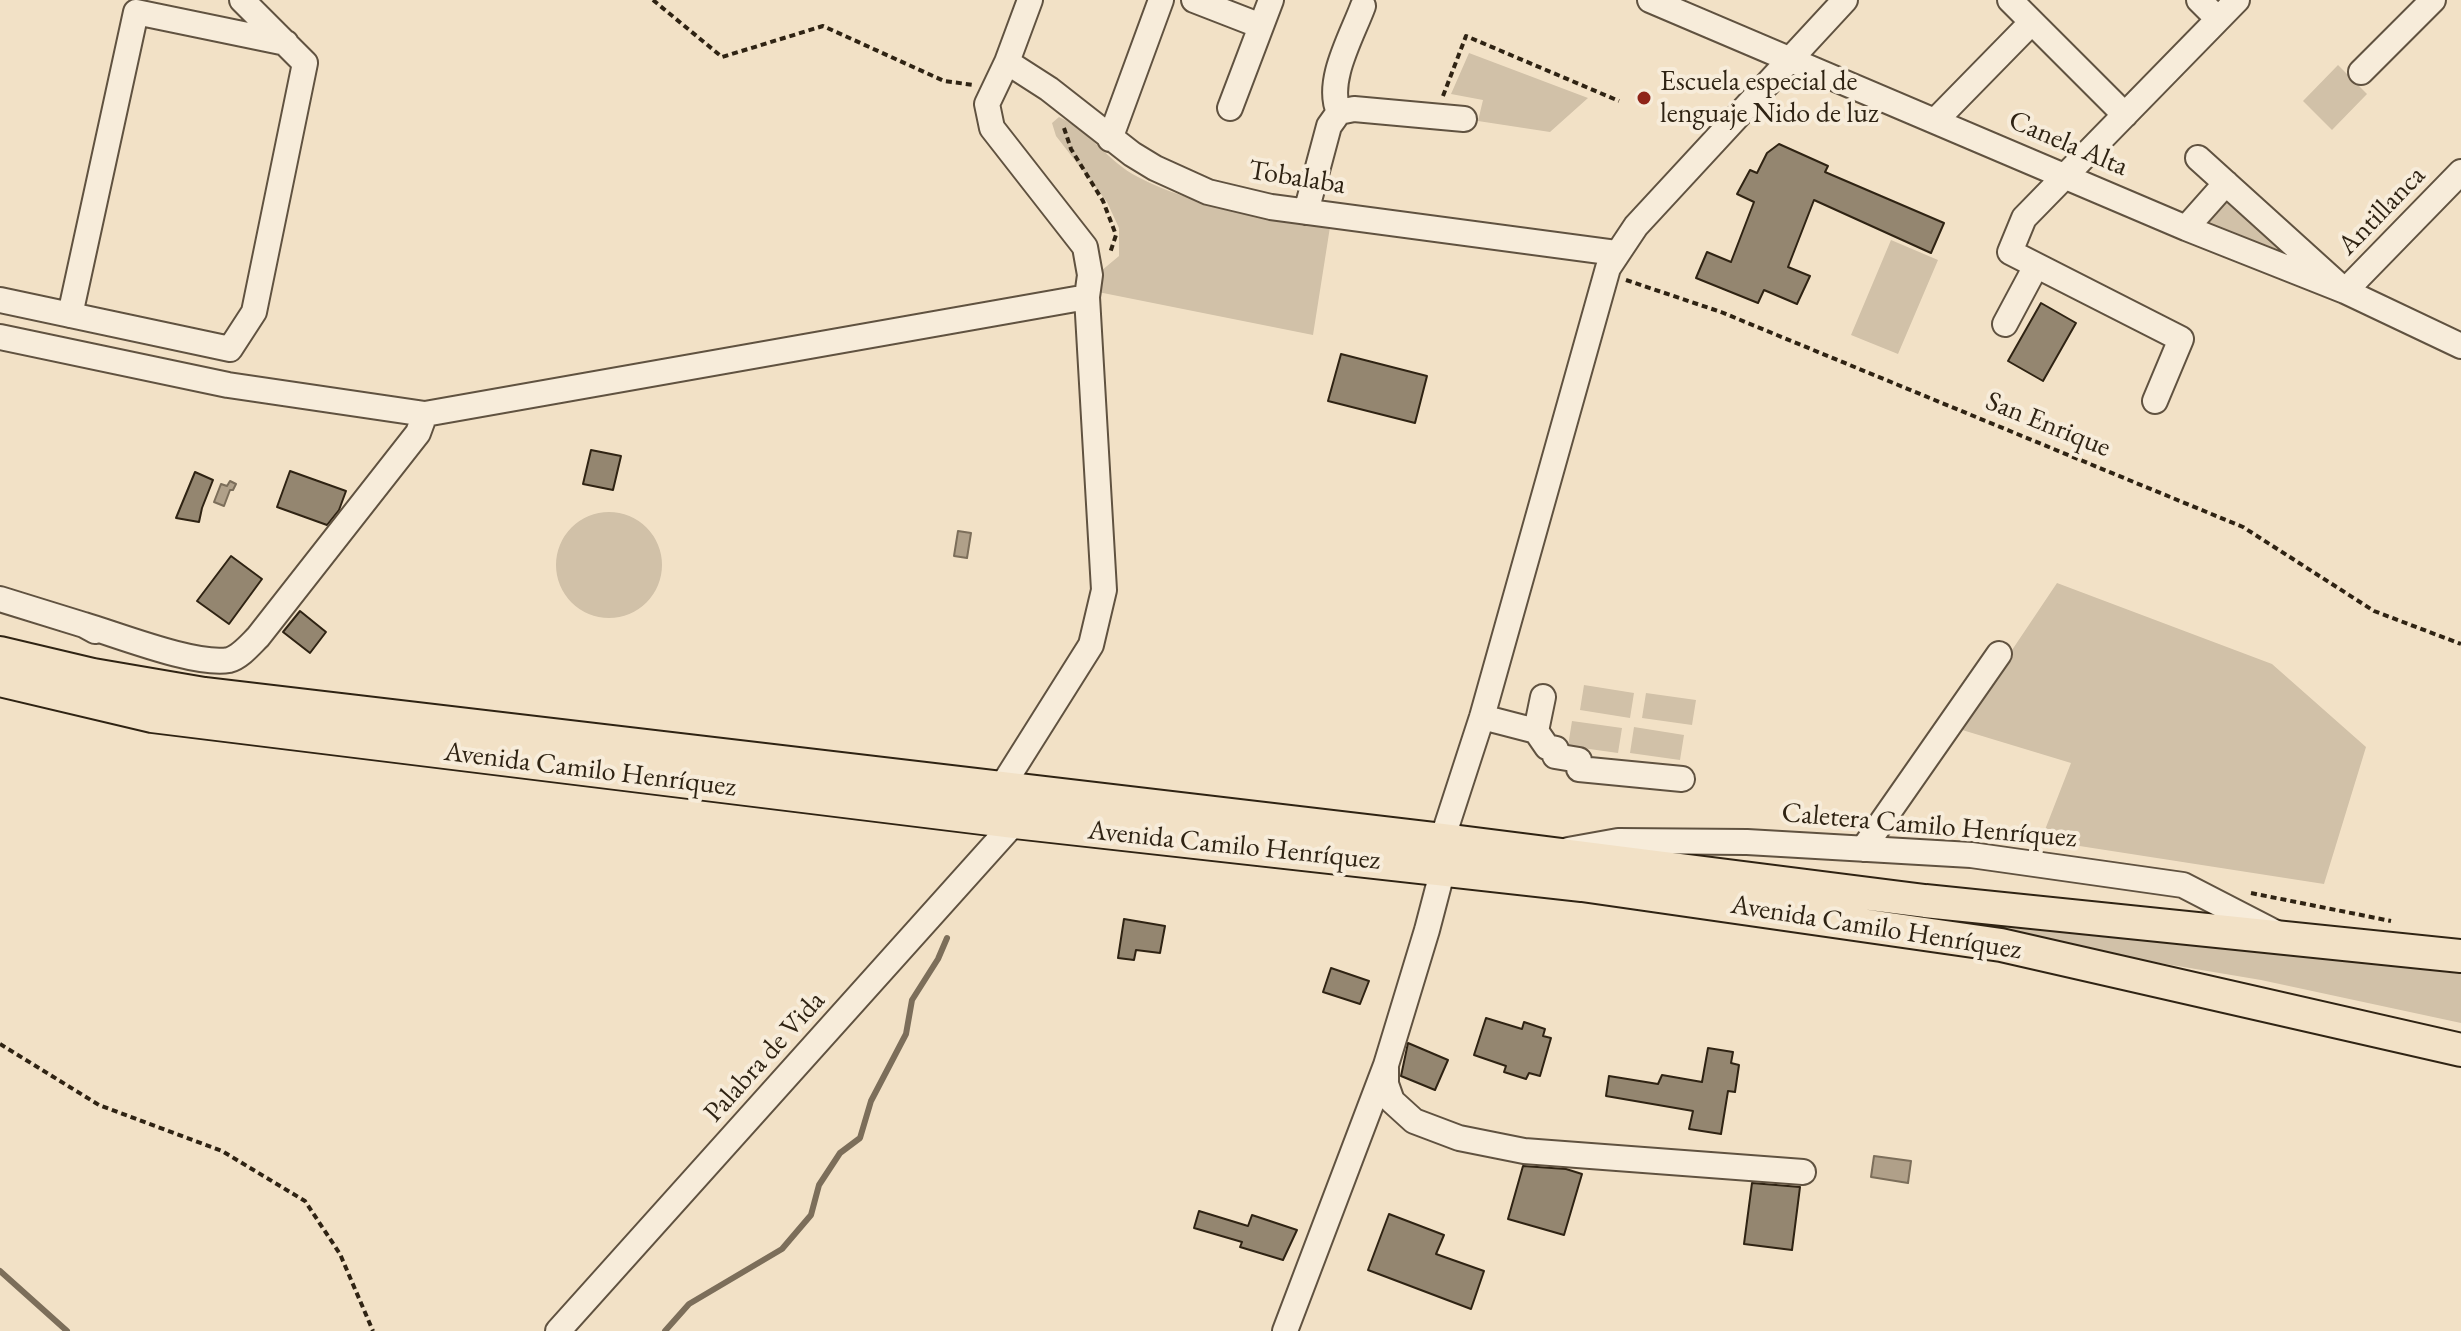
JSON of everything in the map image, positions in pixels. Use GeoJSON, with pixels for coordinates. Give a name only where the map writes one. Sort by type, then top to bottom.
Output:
{"type":"FeatureCollection","features":[{"type":"Feature","properties":{"kind":"main road","name":"Avenida Camilo Henríquez"},"geometry":{"type":"LineString","coordinates":[[0,653],[93,675],[204,694],[1001,788],[2001,945],[2461,1050]]}},
{"type":"Feature","properties":{"kind":"main road","name":"Avenida Camilo Henríquez"},"geometry":{"type":"LineString","coordinates":[[0,680],[152,716],[1015,822],[1442,855],[1554,854],[1925,901],[2461,956]]}},
{"type":"Feature","properties":{"kind":"street"},"geometry":{"type":"LineString","coordinates":[[0,300],[230,349],[254,312],[305,63],[242,0]]}},
{"type":"Feature","properties":{"kind":"street"},"geometry":{"type":"LineString","coordinates":[[1001,788],[1091,645],[1104,590],[1085,247],[992,128],[987,104],[1007,62],[1030,0]]}},
{"type":"Feature","properties":{"kind":"street"},"geometry":{"type":"LineString","coordinates":[[1110,139],[1161,0]]}},
{"type":"Feature","properties":{"kind":"street"},"geometry":{"type":"LineString","coordinates":[[1194,0],[1261,26]]}},
{"type":"Feature","properties":{"kind":"street"},"geometry":{"type":"LineString","coordinates":[[1230,108],[1271,0]]}},
{"type":"Feature","properties":{"kind":"street","name":"Canela Alta"},"geometry":{"type":"LineString","coordinates":[[1650,0],[2186,228],[2345,291],[2461,346]]}},
{"type":"Feature","properties":{"kind":"street"},"geometry":{"type":"LineString","coordinates":[[1285,1331],[1386,1065],[1427,930],[1442,855],[1604,280],[1616,253],[1636,226],[1845,0]]}},
{"type":"Feature","properties":{"kind":"street"},"geometry":{"type":"LineString","coordinates":[[2010,0],[2125,115]]}},
{"type":"Feature","properties":{"kind":"street"},"geometry":{"type":"LineString","coordinates":[[2199,0],[2218,19]]}},
{"type":"Feature","properties":{"kind":"street"},"geometry":{"type":"LineString","coordinates":[[2155,401],[2181,339],[2010,252],[2024,218],[2237,0]]}},
{"type":"Feature","properties":{"kind":"street"},"geometry":{"type":"LineString","coordinates":[[2361,72],[2433,0]]}},
{"type":"Feature","properties":{"kind":"street"},"geometry":{"type":"LineString","coordinates":[[1339,112],[1334,87],[1363,6]]}},
{"type":"Feature","properties":{"kind":"street"},"geometry":{"type":"LineString","coordinates":[[70,315],[136,12],[148,7],[286,43]]}},
{"type":"Feature","properties":{"kind":"street"},"geometry":{"type":"LineString","coordinates":[[1936,120],[2032,22]]}},
{"type":"Feature","properties":{"kind":"street","name":"Tobalaba"},"geometry":{"type":"LineString","coordinates":[[1007,62],[1072,107],[1110,139],[1155,168],[1208,192],[1271,207],[1616,253]]}},
{"type":"Feature","properties":{"kind":"street"},"geometry":{"type":"LineString","coordinates":[[1306,212],[1331,120],[1339,112],[1354,109],[1464,119]]}},
{"type":"Feature","properties":{"kind":"street"},"geometry":{"type":"LineString","coordinates":[[2198,158],[2345,291]]}},
{"type":"Feature","properties":{"kind":"street","name":"Antillanca"},"geometry":{"type":"LineString","coordinates":[[2345,291],[2461,172]]}},
{"type":"Feature","properties":{"kind":"street"},"geometry":{"type":"LineString","coordinates":[[2186,228],[2226,183]]}},
{"type":"Feature","properties":{"kind":"street"},"geometry":{"type":"LineString","coordinates":[[2005,324],[2036,266]]}},
{"type":"Feature","properties":{"kind":"street"},"geometry":{"type":"LineString","coordinates":[[0,337],[228,385],[425,414],[1088,286]]}},
{"type":"Feature","properties":{"kind":"street"},"geometry":{"type":"LineString","coordinates":[[0,599],[199,659],[230,660],[258,637],[418,433],[425,414]]}},
{"type":"Feature","properties":{"kind":"street"},"geometry":{"type":"LineString","coordinates":[[84,625],[114,643],[167,665],[204,694]]}},
{"type":"Feature","properties":{"kind":"street"},"geometry":{"type":"LineString","coordinates":[[1863,849],[1999,654]]}},
{"type":"Feature","properties":{"kind":"street"},"geometry":{"type":"LineString","coordinates":[[1536,731],[1543,697]]}},
{"type":"Feature","properties":{"kind":"street"},"geometry":{"type":"LineString","coordinates":[[1482,717],[1536,731],[1547,747],[1556,749],[1555,756],[1579,760],[1579,769],[1682,779]]}},
{"type":"Feature","properties":{"kind":"street","name":"Palabra de Vida"},"geometry":{"type":"LineString","coordinates":[[558,1331],[1015,822]]}},
{"type":"Feature","properties":{"kind":"street","name":"Caletera Camilo Henríquez"},"geometry":{"type":"LineString","coordinates":[[1554,854],[1584,845],[1618,841],[1747,842],[1971,855],[2183,885],[2286,938]]}},
{"type":"Feature","properties":{"kind":"street"},"geometry":{"type":"LineString","coordinates":[[1386,1065],[1386,1084],[1392,1101],[1414,1121],[1459,1138],[1524,1151],[1803,1172]]}},
{"type":"Feature","properties":{"kind":"path"},"geometry":{"type":"LineString","coordinates":[[653,0],[722,57],[823,26],[944,81],[995,88]]}},
{"type":"Feature","properties":{"kind":"path"},"geometry":{"type":"LineString","coordinates":[[1435,116],[1466,36],[1619,101]]}},
{"type":"Feature","properties":{"kind":"path"},"geometry":{"type":"LineString","coordinates":[[1072,107],[1063,124],[1071,149],[1103,201],[1116,235],[1108,258],[1088,286]]}},
{"type":"Feature","properties":{"kind":"path","name":"San Enrique"},"geometry":{"type":"LineString","coordinates":[[1604,280],[1634,281],[1721,312],[2243,527],[2374,611],[2461,644]]}},
{"type":"Feature","properties":{"kind":"path"},"geometry":{"type":"LineString","coordinates":[[2244,892],[2392,921]]}},
{"type":"Feature","properties":{"kind":"path"},"geometry":{"type":"LineString","coordinates":[[0,1044],[99,1105],[222,1151],[305,1201],[340,1254],[373,1331]]}},
{"type":"Feature","properties":{"kind":"shaded area"},"geometry":{"type":"Polygon","coordinates":[[[1469,53],[1588,98],[1550,132],[1478,121],[1483,100],[1451,94],[1469,53]]]}},
{"type":"Feature","properties":{"kind":"shaded area"},"geometry":{"type":"Polygon","coordinates":[[[2338,65],[2367,94],[2332,130],[2303,101],[2338,65]]]}},
{"type":"Feature","properties":{"kind":"shaded area"},"geometry":{"type":"Polygon","coordinates":[[[1059,117],[1080,130],[1127,171],[1160,188],[1232,209],[1330,227],[1313,335],[1098,292],[1101,271],[1119,256],[1119,228],[1107,202],[1056,136],[1052,123],[1059,117]]]}},
{"type":"Feature","properties":{"kind":"shaded area"},"geometry":{"type":"Polygon","coordinates":[[[2227,191],[2303,259],[2202,221],[2227,191]]]}},
{"type":"Feature","properties":{"kind":"shaded area"},"geometry":{"type":"Polygon","coordinates":[[[1891,240],[1938,260],[1898,354],[1851,335],[1891,240]]]}},
{"type":"Feature","properties":{"kind":"shaded area"},"geometry":{"type":"Polygon","coordinates":[[[230,481],[236,484],[224,506],[214,502],[221,484],[227,486],[230,481]]]}},
{"type":"Feature","properties":{"kind":"shaded area"},"geometry":{"type":"Polygon","coordinates":[[[609,512],[629,516],[647,527],[658,545],[662,565],[658,585],[647,603],[629,614],[609,618],[589,614],[571,603],[560,585],[556,565],[560,545],[571,527],[589,516],[609,512]]]}},
{"type":"Feature","properties":{"kind":"shaded area"},"geometry":{"type":"Polygon","coordinates":[[[958,531],[971,533],[967,558],[954,556],[958,531]]]}},
{"type":"Feature","properties":{"kind":"shaded area"},"geometry":{"type":"Polygon","coordinates":[[[2057,583],[2272,664],[2366,747],[2324,884],[2041,840],[2071,763],[1959,729],[2057,583]]]}},
{"type":"Feature","properties":{"kind":"shaded area"},"geometry":{"type":"Polygon","coordinates":[[[1584,685],[1634,693],[1630,718],[1580,710],[1584,685]]]}},
{"type":"Feature","properties":{"kind":"shaded area"},"geometry":{"type":"Polygon","coordinates":[[[1646,693],[1696,700],[1692,725],[1642,718],[1646,693]]]}},
{"type":"Feature","properties":{"kind":"shaded area"},"geometry":{"type":"Polygon","coordinates":[[[1572,721],[1622,728],[1618,753],[1568,746],[1572,721]]]}},
{"type":"Feature","properties":{"kind":"shaded area"},"geometry":{"type":"Polygon","coordinates":[[[1634,727],[1684,735],[1680,760],[1630,753],[1634,727]]]}},
{"type":"Feature","properties":{"kind":"shaded area"},"geometry":{"type":"Polygon","coordinates":[[[1683,883],[2461,974],[2461,1023],[2261,980],[1683,883]]]}},
{"type":"Feature","properties":{"kind":"shaded area"},"geometry":{"type":"Polygon","coordinates":[[[1874,1156],[1911,1161],[1908,1183],[1871,1177],[1874,1156]]]}},
{"type":"Feature","properties":{"kind":"building"},"geometry":{"type":"Polygon","coordinates":[[[1779,144],[1828,166],[1825,172],[1944,223],[1931,253],[1814,200],[1788,267],[1810,276],[1797,304],[1764,290],[1758,303],[1696,278],[1707,252],[1731,262],[1754,202],[1737,194],[1750,170],[1757,173],[1767,153],[1779,144]]]}},
{"type":"Feature","properties":{"kind":"building"},"geometry":{"type":"Polygon","coordinates":[[[2041,303],[2076,323],[2043,381],[2008,361],[2041,303]]]}},
{"type":"Feature","properties":{"kind":"building"},"geometry":{"type":"Polygon","coordinates":[[[1341,354],[1427,376],[1415,423],[1328,401],[1341,354]]]}},
{"type":"Feature","properties":{"kind":"building"},"geometry":{"type":"Polygon","coordinates":[[[591,450],[621,456],[613,490],[583,484],[591,450]]]}},
{"type":"Feature","properties":{"kind":"building"},"geometry":{"type":"Polygon","coordinates":[[[290,471],[346,491],[339,510],[327,525],[277,507],[290,471]]]}},
{"type":"Feature","properties":{"kind":"building"},"geometry":{"type":"Polygon","coordinates":[[[195,472],[213,480],[199,522],[176,518],[195,472]]]}},
{"type":"Feature","properties":{"kind":"building"},"geometry":{"type":"Polygon","coordinates":[[[231,556],[262,579],[229,624],[197,601],[231,556]]]}},
{"type":"Feature","properties":{"kind":"building"},"geometry":{"type":"Polygon","coordinates":[[[300,611],[326,632],[310,653],[283,632],[300,611]]]}},
{"type":"Feature","properties":{"kind":"building"},"geometry":{"type":"Polygon","coordinates":[[[1124,919],[1165,926],[1160,953],[1136,950],[1134,960],[1118,958],[1124,919]]]}},
{"type":"Feature","properties":{"kind":"building"},"geometry":{"type":"Polygon","coordinates":[[[1331,968],[1369,981],[1360,1004],[1323,992],[1331,968]]]}},
{"type":"Feature","properties":{"kind":"building"},"geometry":{"type":"Polygon","coordinates":[[[1486,1018],[1522,1029],[1524,1022],[1545,1029],[1543,1036],[1551,1038],[1540,1076],[1529,1073],[1526,1079],[1504,1072],[1506,1066],[1474,1055],[1486,1018]]]}},
{"type":"Feature","properties":{"kind":"building"},"geometry":{"type":"Polygon","coordinates":[[[1408,1043],[1448,1060],[1435,1090],[1401,1076],[1408,1043]]]}},
{"type":"Feature","properties":{"kind":"building"},"geometry":{"type":"Polygon","coordinates":[[[1708,1048],[1733,1052],[1731,1063],[1739,1065],[1735,1092],[1728,1091],[1721,1134],[1689,1129],[1693,1111],[1606,1096],[1609,1076],[1658,1084],[1662,1075],[1702,1082],[1708,1048]]]}},
{"type":"Feature","properties":{"kind":"building"},"geometry":{"type":"Polygon","coordinates":[[[1523,1166],[1566,1169],[1582,1174],[1564,1235],[1508,1219],[1523,1166]]]}},
{"type":"Feature","properties":{"kind":"building"},"geometry":{"type":"Polygon","coordinates":[[[1752,1183],[1800,1187],[1792,1250],[1744,1244],[1752,1183]]]}},
{"type":"Feature","properties":{"kind":"building"},"geometry":{"type":"Polygon","coordinates":[[[1199,1211],[1248,1226],[1252,1215],[1297,1230],[1283,1260],[1240,1247],[1242,1242],[1194,1228],[1199,1211]]]}},
{"type":"Feature","properties":{"kind":"building"},"geometry":{"type":"Polygon","coordinates":[[[1389,1214],[1444,1235],[1436,1254],[1484,1271],[1471,1309],[1368,1270],[1389,1214]]]}},
{"type":"Feature","properties":{"kind":"waterway"},"geometry":{"type":"LineString","coordinates":[[665,1331],[689,1304],[782,1249],[811,1215],[819,1185],[840,1153],[860,1138],[871,1101],[906,1034],[912,1000],[938,959],[947,938]]}},
{"type":"Feature","properties":{"kind":"waterway"},"geometry":{"type":"LineString","coordinates":[[0,1271],[67,1331]]}},
{"type":"Feature","properties":{"kind":"place","name":"Escuela especial de lenguaje Nido de luz"},"geometry":{"type":"Point","coordinates":[1644,98]}}]}
